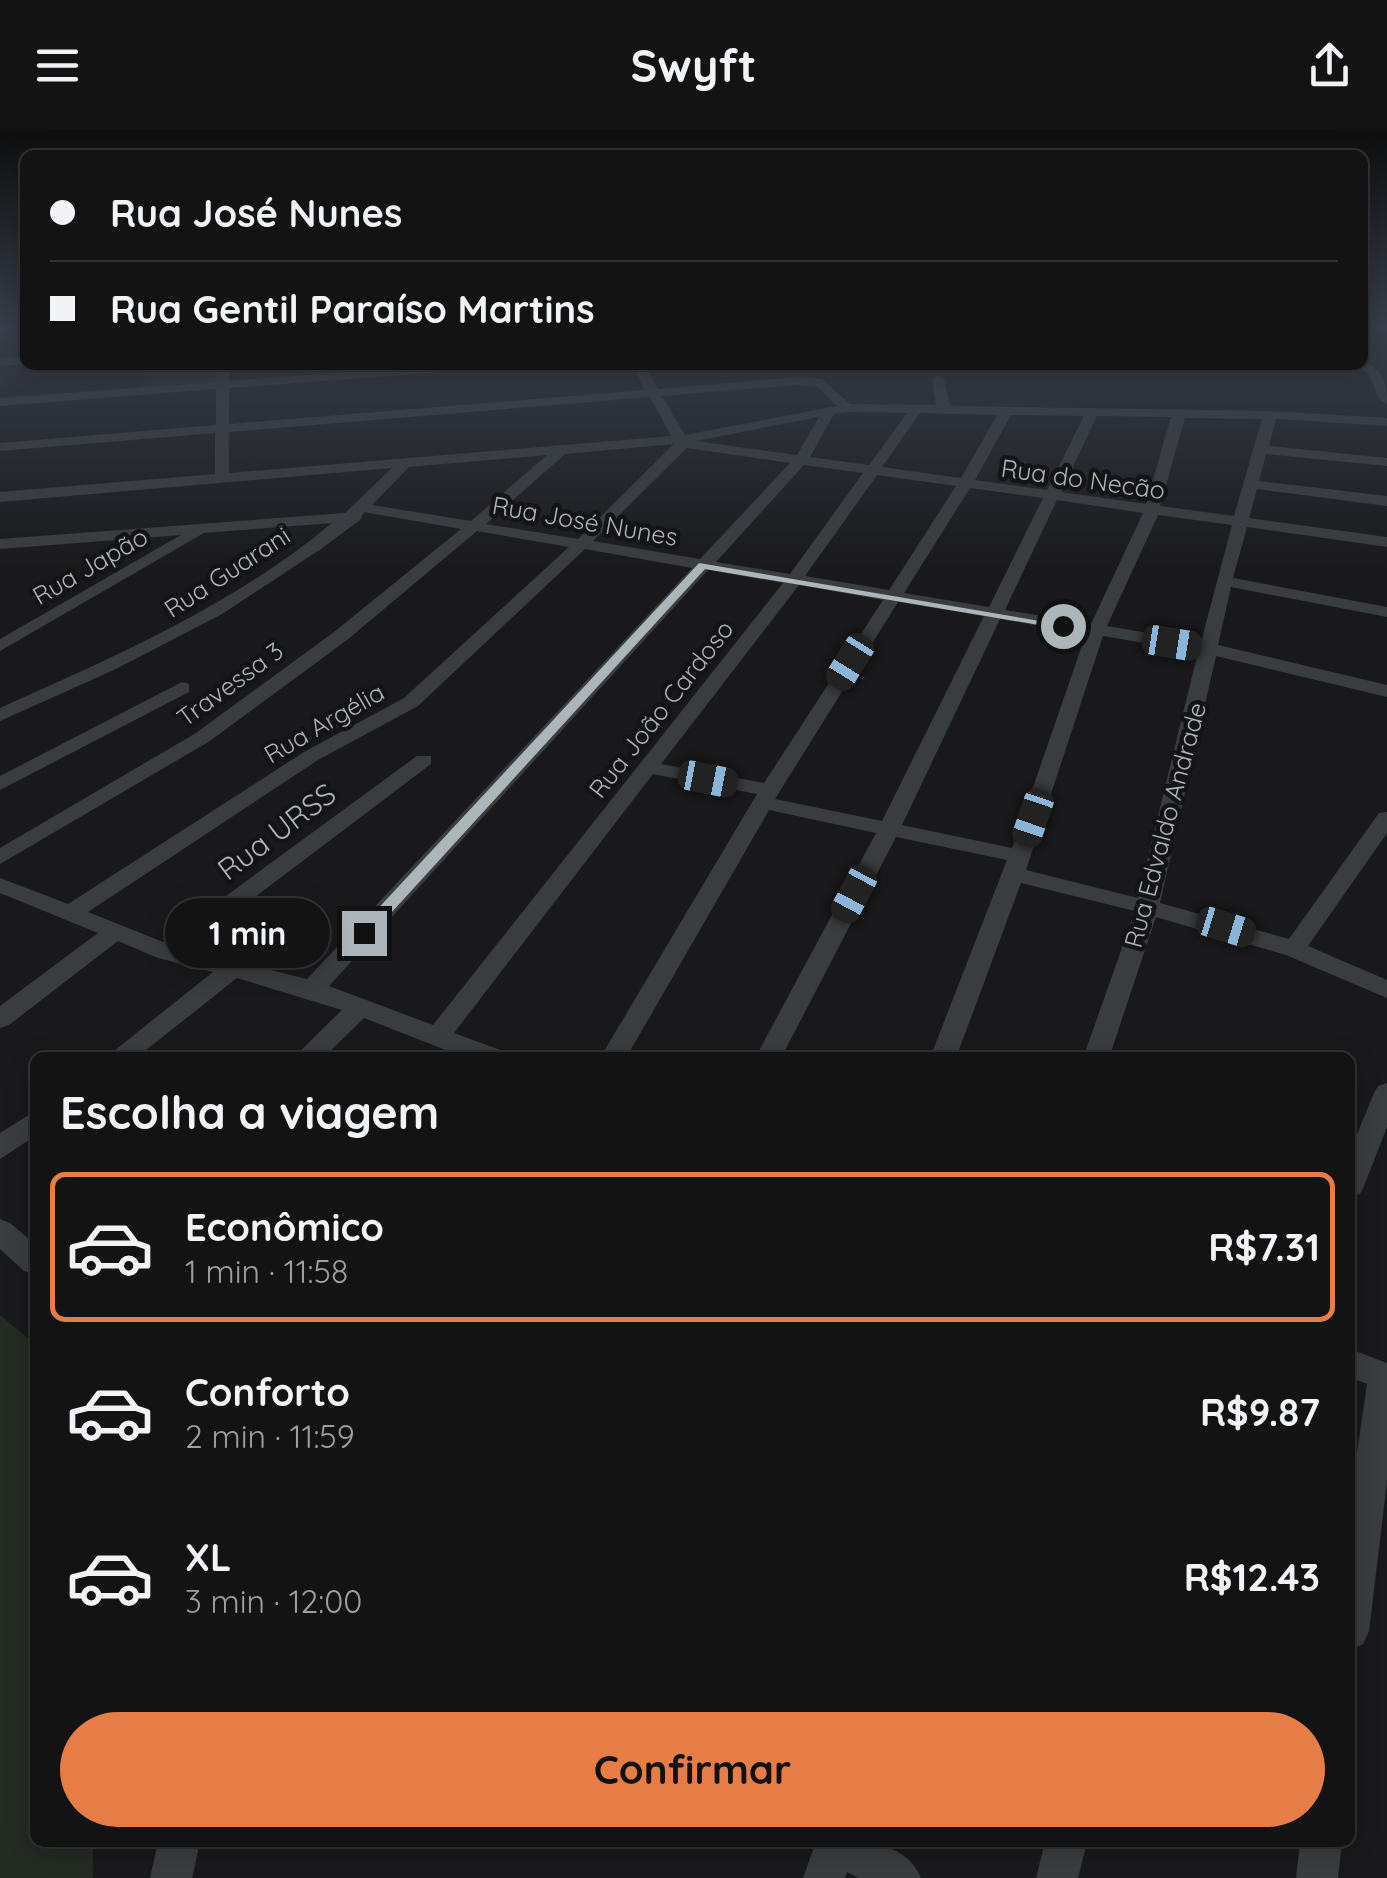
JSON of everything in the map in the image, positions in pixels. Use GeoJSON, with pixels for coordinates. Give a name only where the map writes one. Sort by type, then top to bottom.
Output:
{"type":"FeatureCollection","features":[{"type":"Feature","properties":{"kind":"street"},"geometry":{"type":"LineString","coordinates":[[222,480],[223,408]]}},
{"type":"Feature","properties":{"kind":"street"},"geometry":{"type":"LineString","coordinates":[[0,446],[473,408]]}},
{"type":"Feature","properties":{"kind":"street"},"geometry":{"type":"LineString","coordinates":[[662,408],[681,442]]}},
{"type":"Feature","properties":{"kind":"street"},"geometry":{"type":"LineString","coordinates":[[312,989],[801,460],[838,409]]}},
{"type":"Feature","properties":{"kind":"street"},"geometry":{"type":"LineString","coordinates":[[0,498],[681,442],[838,409],[1270,415],[1387,422]]}},
{"type":"Feature","properties":{"kind":"street","name":"Rua João Cardoso"},"geometry":{"type":"LineString","coordinates":[[439,1035],[794,580],[876,471],[916,410]]}},
{"type":"Feature","properties":{"kind":"street"},"geometry":{"type":"LineString","coordinates":[[617,1052],[767,797],[890,597],[966,484],[1006,413]]}},
{"type":"Feature","properties":{"kind":"street"},"geometry":{"type":"LineString","coordinates":[[771,1052],[888,829],[1092,414]]}},
{"type":"Feature","properties":{"kind":"street"},"geometry":{"type":"LineString","coordinates":[[945,1052],[1017,865],[1096,632],[1151,512],[1179,414]]}},
{"type":"Feature","properties":{"kind":"street","name":"Rua Edvaldo Andrade"},"geometry":{"type":"LineString","coordinates":[[1098,1052],[1148,906],[1224,581],[1270,415]]}},
{"type":"Feature","properties":{"kind":"street","name":"Rua do Necão"},"geometry":{"type":"LineString","coordinates":[[681,442],[1239,525],[1387,542]]}},
{"type":"Feature","properties":{"kind":"street","name":"Rua Argélia"},"geometry":{"type":"LineString","coordinates":[[69,914],[311,756],[411,702],[582,546],[681,442]]}},
{"type":"Feature","properties":{"kind":"street"},"geometry":{"type":"LineString","coordinates":[[1259,449],[1387,462]]}},
{"type":"Feature","properties":{"kind":"street","name":"Travessa 3"},"geometry":{"type":"LineString","coordinates":[[0,856],[204,736],[473,528],[559,452]]}},
{"type":"Feature","properties":{"kind":"street","name":"Rua Guarani"},"geometry":{"type":"LineString","coordinates":[[0,714],[198,624],[360,513],[404,464]]}},
{"type":"Feature","properties":{"kind":"street"},"geometry":{"type":"LineString","coordinates":[[1249,484],[1387,501]]}},
{"type":"Feature","properties":{"kind":"street","name":"Rua José Nunes"},"geometry":{"type":"LineString","coordinates":[[0,544],[360,513],[473,528],[1210,649],[1387,691]]}},
{"type":"Feature","properties":{"kind":"street","name":"Rua Japão"},"geometry":{"type":"LineString","coordinates":[[0,646],[205,528]]}},
{"type":"Feature","properties":{"kind":"street"},"geometry":{"type":"LineString","coordinates":[[0,565],[30,542]]}},
{"type":"Feature","properties":{"kind":"street"},"geometry":{"type":"LineString","coordinates":[[1224,581],[1387,612]]}},
{"type":"Feature","properties":{"kind":"street"},"geometry":{"type":"LineString","coordinates":[[0,784],[182,688]]}},
{"type":"Feature","properties":{"kind":"street","name":"Rua URSS"},"geometry":{"type":"LineString","coordinates":[[166,952],[424,760]]}},
{"type":"Feature","properties":{"kind":"street"},"geometry":{"type":"LineString","coordinates":[[646,767],[1017,865],[1294,949],[1387,990]]}},
{"type":"Feature","properties":{"kind":"street"},"geometry":{"type":"LineString","coordinates":[[1294,949],[1387,818]]}},
{"type":"Feature","properties":{"kind":"street"},"geometry":{"type":"LineString","coordinates":[[0,885],[166,952],[312,989],[439,1035],[472,1052]]}},
{"type":"Feature","properties":{"kind":"street"},"geometry":{"type":"LineString","coordinates":[[0,1019],[116,931]]}},
{"type":"Feature","properties":{"kind":"street"},"geometry":{"type":"LineString","coordinates":[[126,1052],[231,970]]}},
{"type":"Feature","properties":{"kind":"street"},"geometry":{"type":"LineString","coordinates":[[312,1052],[360,1007]]}},
{"type":"Feature","properties":{"kind":"street"},"geometry":{"type":"LineString","coordinates":[[1355,1174],[1387,1094]]}},
{"type":"Feature","properties":{"kind":"street"},"geometry":{"type":"LineString","coordinates":[[0,1148],[30,1125]]}},
{"type":"Feature","properties":{"kind":"street"},"geometry":{"type":"LineString","coordinates":[[0,1231],[30,1258]]}},
{"type":"Feature","properties":{"kind":"street"},"geometry":{"type":"LineString","coordinates":[[1355,1365],[1386,1376],[1355,1596]]}},
{"type":"Feature","properties":{"kind":"street"},"geometry":{"type":"LineString","coordinates":[[171,1878],[178,1847]]}},
{"type":"Feature","properties":{"kind":"street"},"geometry":{"type":"LineString","coordinates":[[824,1878],[836,1847]]}},
{"type":"Feature","properties":{"kind":"street"},"geometry":{"type":"LineString","coordinates":[[844,1847],[900,1878]]}},
{"type":"Feature","properties":{"kind":"street"},"geometry":{"type":"LineString","coordinates":[[1057,1878],[1065,1847]]}},
{"type":"Feature","properties":{"kind":"street"},"geometry":{"type":"LineString","coordinates":[[1317,1878],[1321,1847]]}},
{"type":"Feature","properties":{"kind":"shaded area"},"geometry":{"type":"Polygon","coordinates":[[[0,1315],[30,1340],[30,1847],[93,1847],[93,1878],[0,1878],[0,1315]]]}},
{"type":"Feature","properties":{"kind":"route"},"geometry":{"type":"LineString","coordinates":[[364,933],[703,566],[1063,626]]}}]}
